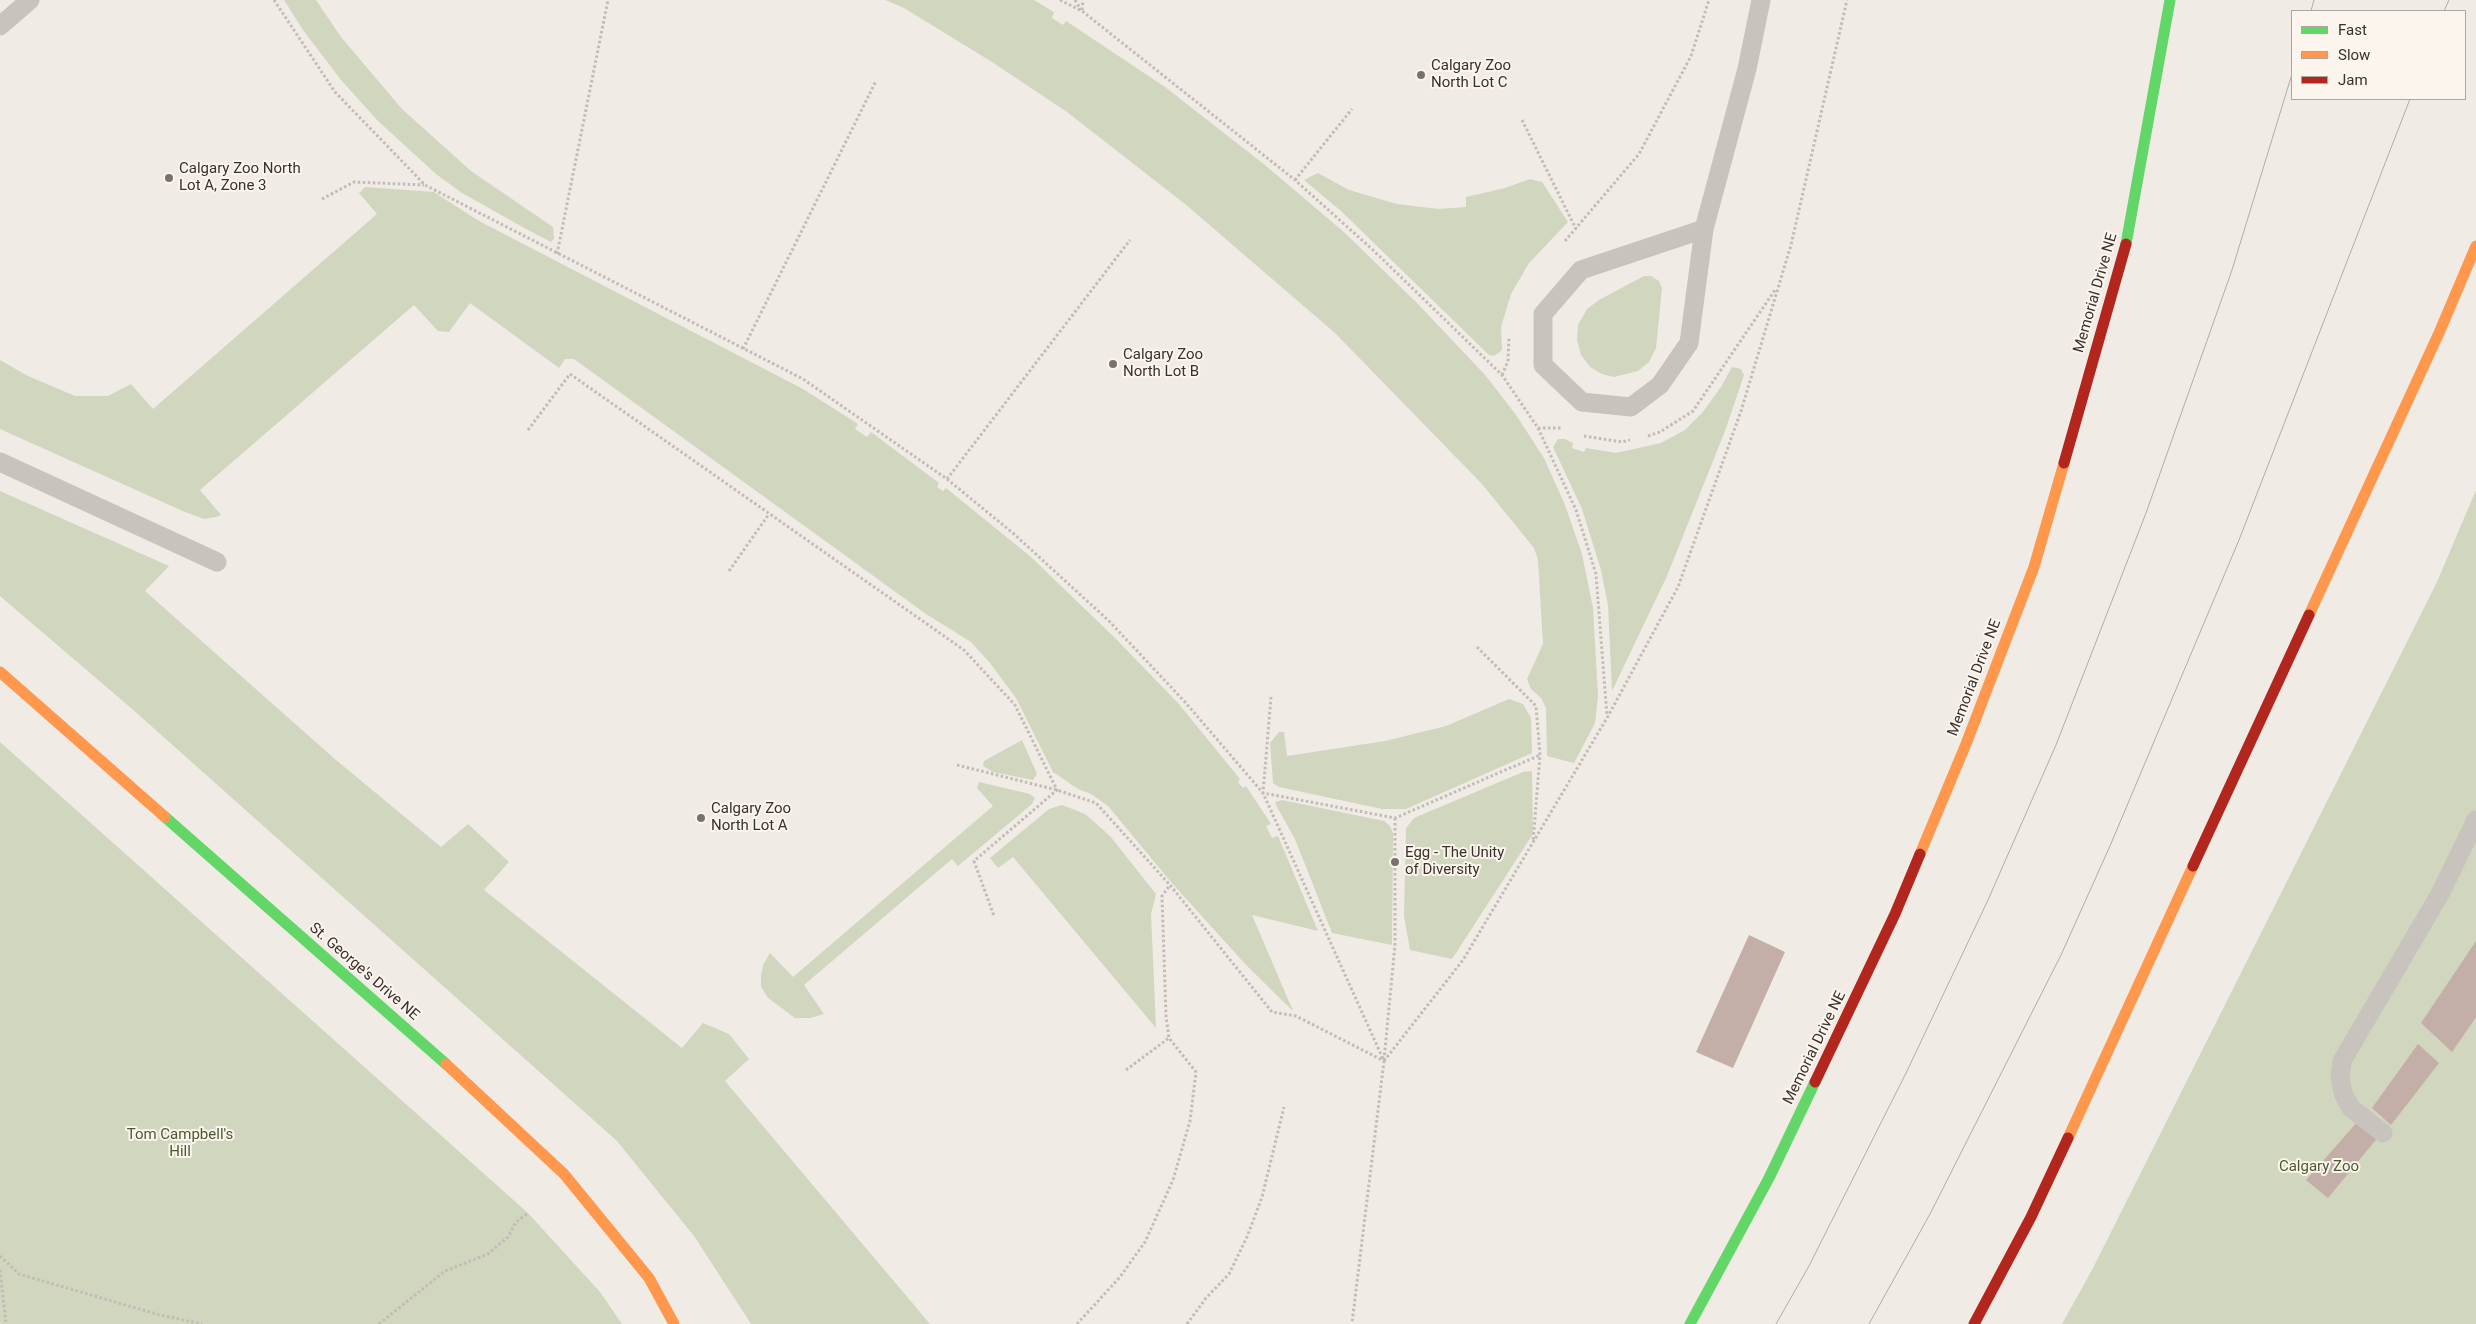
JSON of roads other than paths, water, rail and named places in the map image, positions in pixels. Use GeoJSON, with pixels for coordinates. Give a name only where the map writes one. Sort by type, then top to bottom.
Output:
{"type":"FeatureCollection","features":[{"type":"Feature","properties":{"kind":"main road","name":"Memorial Drive NE"},"geometry":{"type":"LineString","coordinates":[[1690,1324],[1770,1178],[1895,914],[1966,744],[2034,566],[2127,241],[2170,0]]}},
{"type":"Feature","properties":{"kind":"main road"},"geometry":{"type":"LineString","coordinates":[[1974,1324],[2031,1218],[2439,333],[2476,246]]}},
{"type":"Feature","properties":{"kind":"main road","name":"St. George's Drive NE"},"geometry":{"type":"LineString","coordinates":[[0,672],[472,1087],[564,1174],[649,1278],[674,1324]]}},
{"type":"Feature","properties":{"kind":"lane"},"geometry":{"type":"LineString","coordinates":[[0,26],[30,0]]}},
{"type":"Feature","properties":{"kind":"lane"},"geometry":{"type":"LineString","coordinates":[[1704,228],[1580,270],[1542,314],[1543,365],[1582,402],[1631,407],[1660,385],[1689,343],[1704,228],[1747,69],[1761,0]]}},
{"type":"Feature","properties":{"kind":"lane"},"geometry":{"type":"LineString","coordinates":[[0,462],[217,562]]}},
{"type":"Feature","properties":{"kind":"lane"},"geometry":{"type":"LineString","coordinates":[[2383,1132],[2352,1108],[2343,1093],[2340,1077],[2342,1061],[2440,894],[2476,820]]}},
{"type":"Feature","properties":{"kind":"tram line"},"geometry":{"type":"LineString","coordinates":[[2311,10],[2314,0]]}},
{"type":"Feature","properties":{"kind":"tram line"},"geometry":{"type":"LineString","coordinates":[[2444,10],[2449,0]]}},
{"type":"Feature","properties":{"kind":"tram line"},"geometry":{"type":"LineString","coordinates":[[1776,1324],[1809,1266],[1907,1071],[1988,900],[2056,745],[2146,513],[2232,270],[2291,77]]}},
{"type":"Feature","properties":{"kind":"tram line"},"geometry":{"type":"LineString","coordinates":[[1869,1324],[1930,1214],[2061,955],[2110,846],[2239,540],[2410,100]]}},
{"type":"Feature","properties":{"kind":"place","name":"Calgary Zoo North Lot C"},"geometry":{"type":"Point","coordinates":[1421,75]}},
{"type":"Feature","properties":{"kind":"place","name":"Calgary Zoo North Lot A, Zone 3"},"geometry":{"type":"Point","coordinates":[169,178]}},
{"type":"Feature","properties":{"kind":"place","name":"Calgary Zoo North Lot B"},"geometry":{"type":"Point","coordinates":[1113,364]}},
{"type":"Feature","properties":{"kind":"place","name":"Calgary Zoo North Lot A"},"geometry":{"type":"Point","coordinates":[701,818]}},
{"type":"Feature","properties":{"kind":"place","name":"Egg - The Unity of Diversity"},"geometry":{"type":"Point","coordinates":[1395,862]}},
{"type":"Feature","properties":{"kind":"park label","name":"Tom Campbell's Hill"},"geometry":{"type":"Point","coordinates":[180,1144]}},
{"type":"Feature","properties":{"kind":"park label","name":"Calgary Zoo"},"geometry":{"type":"Point","coordinates":[2319,1167]}}]}
